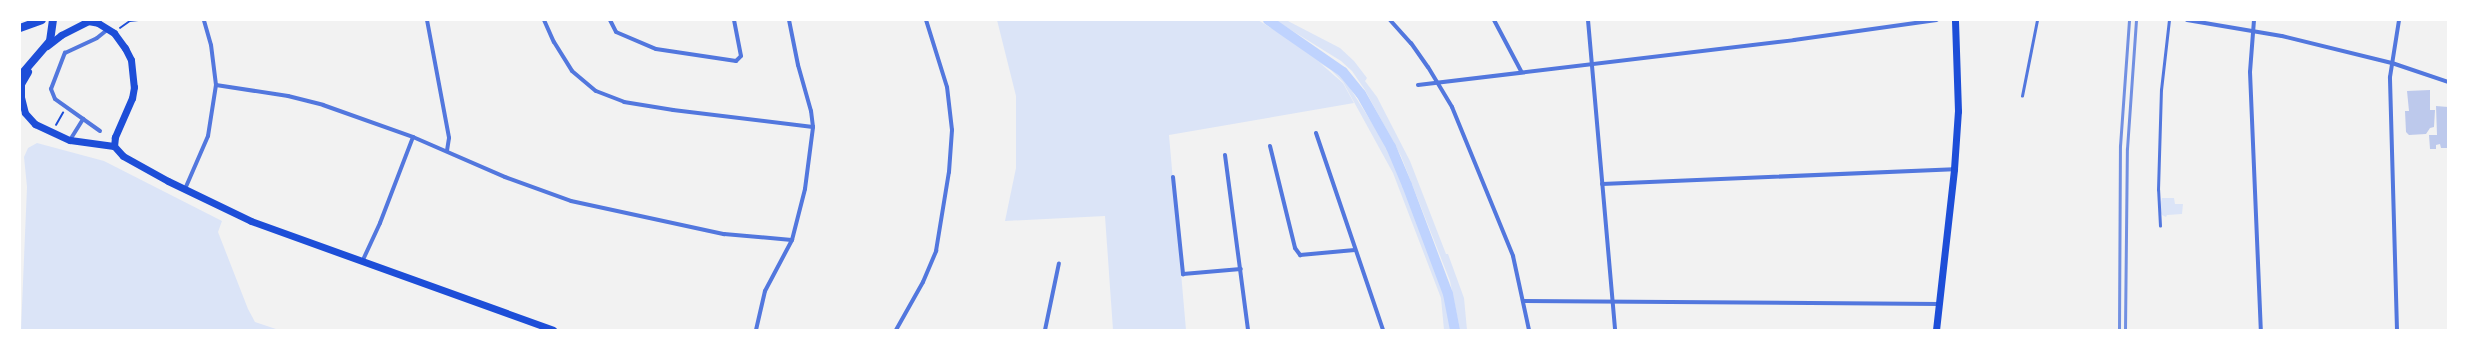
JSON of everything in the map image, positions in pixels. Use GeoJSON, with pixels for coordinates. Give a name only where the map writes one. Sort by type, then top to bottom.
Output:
{"type":"FeatureCollection","features":[{"type":"Feature","properties":{"kind":"highway"},"geometry":{"type":"LineString","coordinates":[[20,28],[42,20]]}},
{"type":"Feature","properties":{"kind":"highway"},"geometry":{"type":"LineString","coordinates":[[20,82],[46,47],[54,24]]}},
{"type":"Feature","properties":{"kind":"main road"},"geometry":{"type":"LineString","coordinates":[[1936,330],[1954,168],[1958,91],[1955,20]]}},
{"type":"Feature","properties":{"kind":"main road"},"geometry":{"type":"LineString","coordinates":[[46,47],[61,35],[90,21],[114,33],[125,48],[133,71],[132,98],[115,137],[114,146]]}},
{"type":"Feature","properties":{"kind":"main road"},"geometry":{"type":"LineString","coordinates":[[20,82],[21,97],[28,119],[55,135],[70,140],[114,146],[123,156],[185,190],[251,221],[553,330]]}},
{"type":"Feature","properties":{"kind":"street"},"geometry":{"type":"LineString","coordinates":[[185,190],[208,136],[216,85],[211,45],[204,20]]}},
{"type":"Feature","properties":{"kind":"street"},"geometry":{"type":"LineString","coordinates":[[427,20],[449,138],[447,151]]}},
{"type":"Feature","properties":{"kind":"street"},"geometry":{"type":"LineString","coordinates":[[544,20],[554,42],[572,71],[596,91],[624,102],[673,110],[813,127]]}},
{"type":"Feature","properties":{"kind":"street"},"geometry":{"type":"LineString","coordinates":[[610,20],[616,32],[656,49],[736,61],[741,56],[734,20]]}},
{"type":"Feature","properties":{"kind":"street"},"geometry":{"type":"LineString","coordinates":[[756,330],[765,292],[792,240],[805,189],[813,127],[811,111],[798,65],[789,20]]}},
{"type":"Feature","properties":{"kind":"street"},"geometry":{"type":"LineString","coordinates":[[896,330],[923,282],[936,251],[949,172],[952,130],[947,87],[926,20]]}},
{"type":"Feature","properties":{"kind":"street"},"geometry":{"type":"LineString","coordinates":[[1390,20],[1411,42],[1438,82],[1452,107],[1514,256],[1529,330]]}},
{"type":"Feature","properties":{"kind":"street"},"geometry":{"type":"LineString","coordinates":[[1494,20],[1521,72]]}},
{"type":"Feature","properties":{"kind":"street"},"geometry":{"type":"LineString","coordinates":[[1588,20],[1615,330]]}},
{"type":"Feature","properties":{"kind":"street"},"geometry":{"type":"LineString","coordinates":[[1418,85],[1794,40],[1937,20]]}},
{"type":"Feature","properties":{"kind":"street"},"geometry":{"type":"LineString","coordinates":[[2187,20],[2252,30],[2392,63],[2448,82]]}},
{"type":"Feature","properties":{"kind":"street"},"geometry":{"type":"LineString","coordinates":[[2254,20],[2252,30],[2250,72],[2261,330]]}},
{"type":"Feature","properties":{"kind":"street"},"geometry":{"type":"LineString","coordinates":[[2397,330],[2390,77],[2399,20]]}},
{"type":"Feature","properties":{"kind":"street"},"geometry":{"type":"LineString","coordinates":[[100,131],[81,117],[65,109],[52,96],[51,89],[62,56],[67,52],[97,38],[108,29]]}},
{"type":"Feature","properties":{"kind":"street"},"geometry":{"type":"LineString","coordinates":[[216,85],[288,96],[413,137],[505,177],[572,200],[724,234],[792,240]]}},
{"type":"Feature","properties":{"kind":"street"},"geometry":{"type":"LineString","coordinates":[[70,140],[81,117]]}},
{"type":"Feature","properties":{"kind":"street"},"geometry":{"type":"LineString","coordinates":[[1316,133],[1383,330]]}},
{"type":"Feature","properties":{"kind":"street"},"geometry":{"type":"LineString","coordinates":[[362,262],[380,223],[413,137]]}},
{"type":"Feature","properties":{"kind":"street"},"geometry":{"type":"LineString","coordinates":[[1270,146],[1295,248],[1300,255],[1355,250]]}},
{"type":"Feature","properties":{"kind":"street"},"geometry":{"type":"LineString","coordinates":[[1225,155],[1248,330]]}},
{"type":"Feature","properties":{"kind":"street"},"geometry":{"type":"LineString","coordinates":[[1602,184],[1954,168]]}},
{"type":"Feature","properties":{"kind":"street"},"geometry":{"type":"LineString","coordinates":[[1173,177],[1183,274],[1241,269]]}},
{"type":"Feature","properties":{"kind":"street"},"geometry":{"type":"LineString","coordinates":[[1045,330],[1059,264]]}},
{"type":"Feature","properties":{"kind":"street"},"geometry":{"type":"LineString","coordinates":[[1524,301],[1612,300],[1940,304]]}},
{"type":"Feature","properties":{"kind":"lane"},"geometry":{"type":"LineString","coordinates":[[2022,96],[2037,20]]}},
{"type":"Feature","properties":{"kind":"lane"},"geometry":{"type":"LineString","coordinates":[[2160,226],[2161,90],[2169,20]]}},
{"type":"Feature","properties":{"kind":"path"},"geometry":{"type":"LineString","coordinates":[[118,30],[130,21],[138,20]]}},
{"type":"Feature","properties":{"kind":"path"},"geometry":{"type":"LineString","coordinates":[[58,124],[65,109]]}},
{"type":"Feature","properties":{"kind":"shaded area"},"geometry":{"type":"Polygon","coordinates":[[[997,20],[1258,20],[1326,62],[1343,77],[1387,147],[1432,259],[1449,312],[1452,330],[1444,330],[1441,298],[1393,173],[1343,82],[1331,70],[1320,63],[1343,83],[1354,103],[1169,135],[1186,330],[1113,330],[1105,216],[1005,221],[1016,168],[1016,96],[997,20]]]}},
{"type":"Feature","properties":{"kind":"shaded area"},"geometry":{"type":"Polygon","coordinates":[[[1275,20],[1286,20],[1340,48],[1354,61],[1367,78],[1365,81],[1377,97],[1410,161],[1446,254],[1448,254],[1464,298],[1467,330],[1460,330],[1450,281],[1401,156],[1365,90],[1352,71],[1341,61],[1275,20]]]}},
{"type":"Feature","properties":{"kind":"shaded area"},"geometry":{"type":"Polygon","coordinates":[[[37,143],[104,161],[222,221],[218,232],[248,309],[255,322],[279,330],[21,330],[27,187],[24,157],[28,148],[37,143]]]}},
{"type":"Feature","properties":{"kind":"shaded area"},"geometry":{"type":"Polygon","coordinates":[[[2162,198],[2174,198],[2175,204],[2183,204],[2182,214],[2167,215],[2166,217],[2162,215],[2159,210],[2162,198]]]}},
{"type":"Feature","properties":{"kind":"building"},"geometry":{"type":"Polygon","coordinates":[[[2430,90],[2430,110],[2435,110],[2434,127],[2430,128],[2426,134],[2409,135],[2406,132],[2405,111],[2409,111],[2407,91],[2430,90]]]}},
{"type":"Feature","properties":{"kind":"building"},"geometry":{"type":"Polygon","coordinates":[[[2436,106],[2448,107],[2448,148],[2441,148],[2440,144],[2436,145],[2436,149],[2430,149],[2429,135],[2437,135],[2436,106]]]}},
{"type":"Feature","properties":{"kind":"waterway"},"geometry":{"type":"LineString","coordinates":[[1268,20],[1343,72],[1361,94],[1391,147],[1407,185],[1448,294],[1455,330]]}},
{"type":"Feature","properties":{"kind":"railway"},"geometry":{"type":"LineString","coordinates":[[2119,330],[2120,146],[2129,20]]}},
{"type":"Feature","properties":{"kind":"railway"},"geometry":{"type":"LineString","coordinates":[[2125,330],[2127,149],[2136,20]]}}]}
